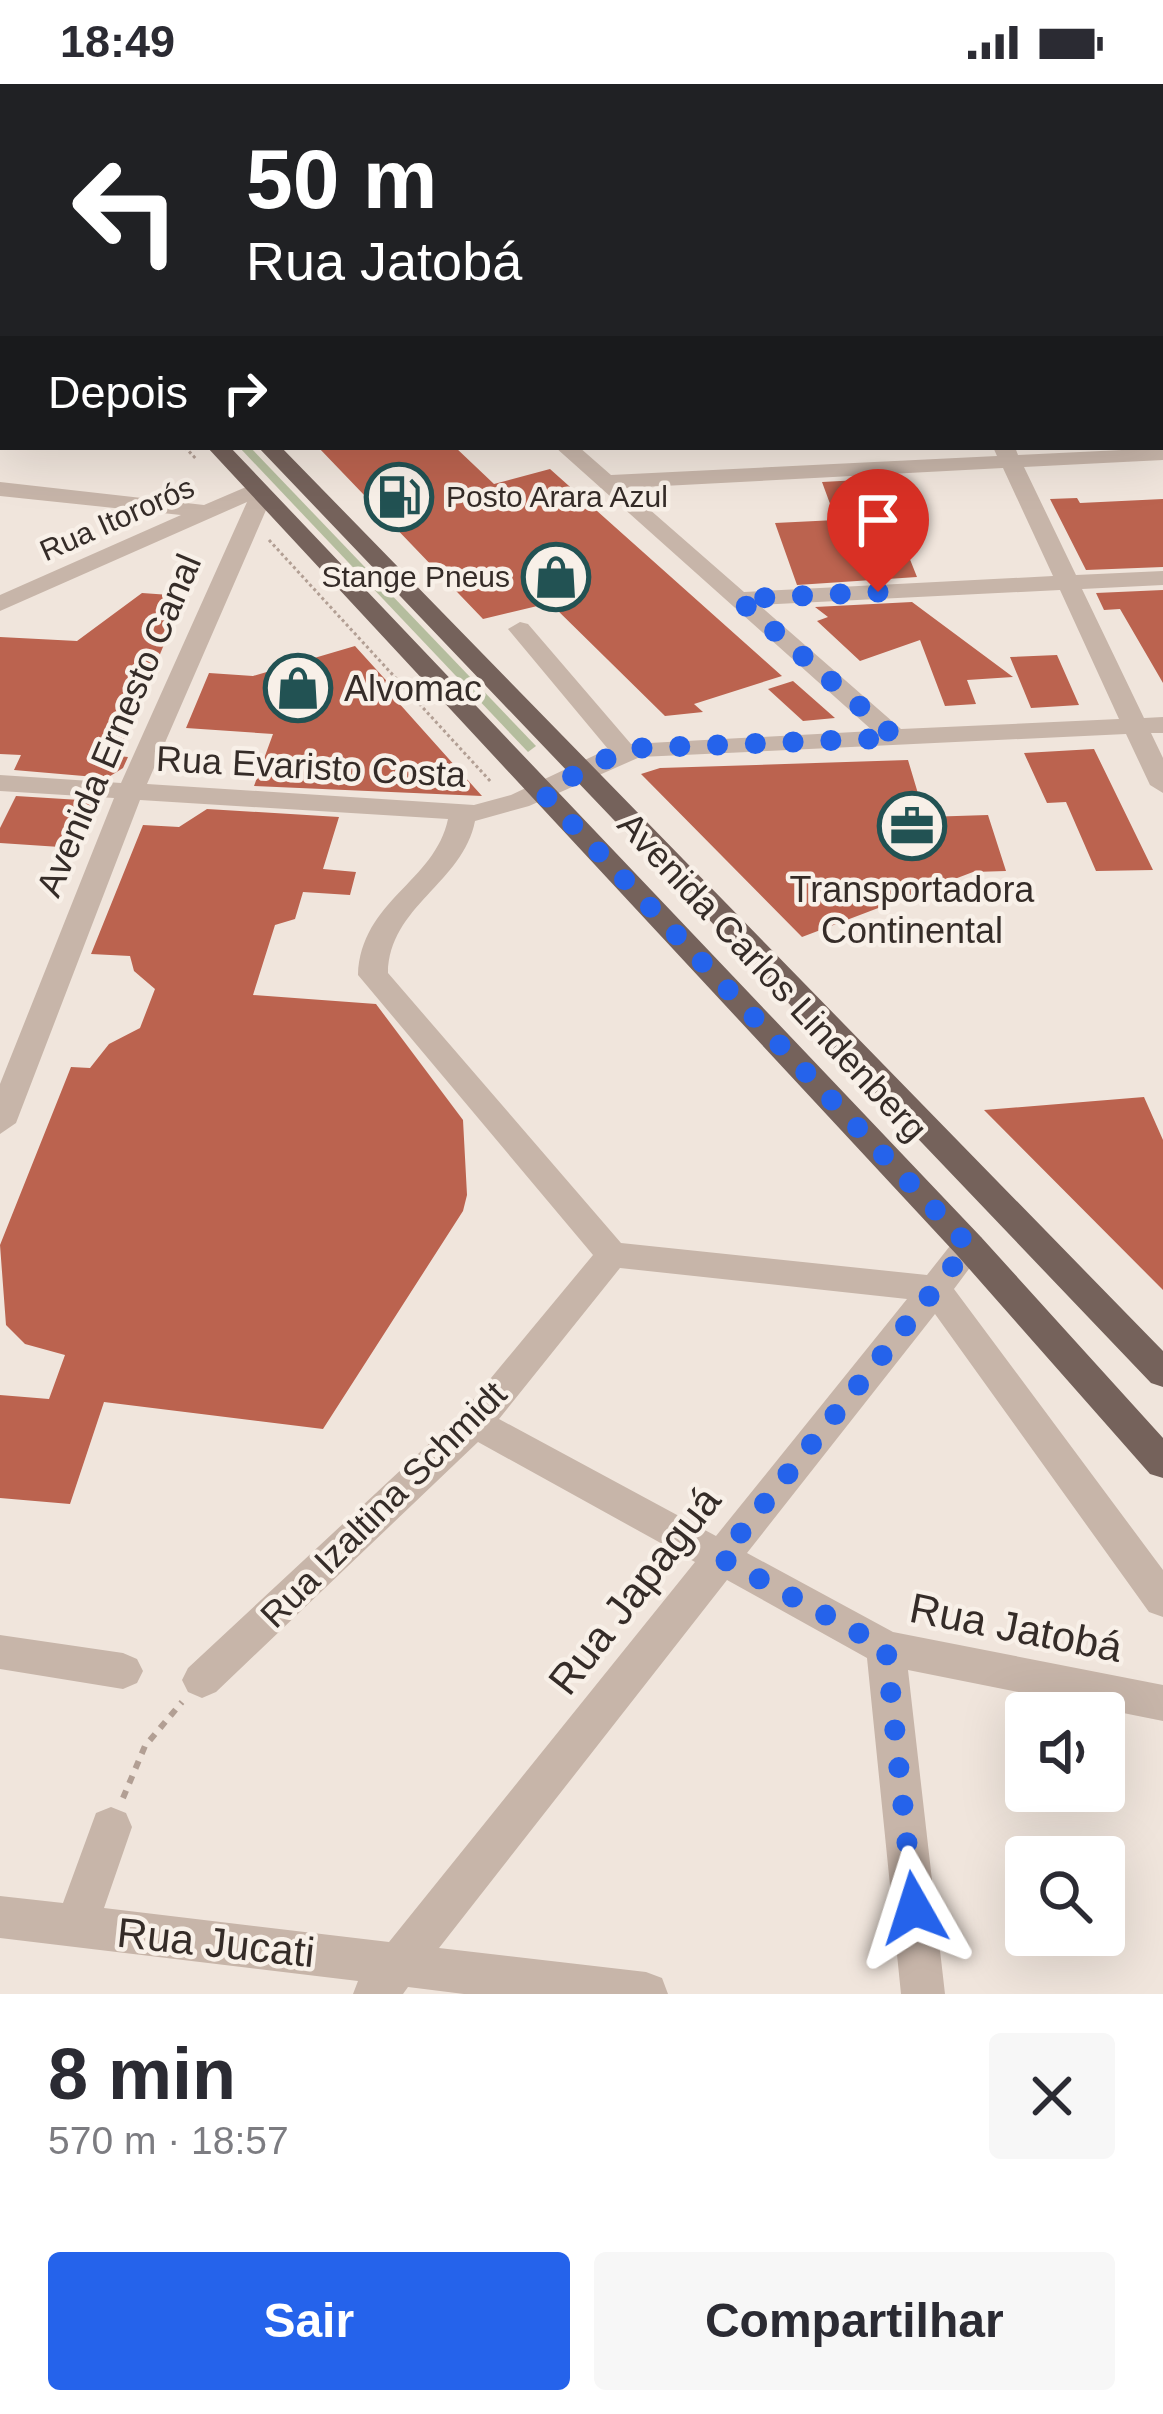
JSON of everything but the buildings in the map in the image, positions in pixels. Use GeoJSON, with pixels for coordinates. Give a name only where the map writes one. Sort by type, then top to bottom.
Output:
{"type":"FeatureCollection","features":[{"type":"Feature","properties":{"kind":"main road","name":"Avenida Carlos Lindenberg"},"geometry":{"type":"LineString","coordinates":[[220,450],[251,500],[544,794],[969,1246],[1163,1462]]}},
{"type":"Feature","properties":{"kind":"main road","name":"Avenida Carlos Lindenberg"},"geometry":{"type":"LineString","coordinates":[[272,450],[1163,1372]]}},
{"type":"Feature","properties":{"kind":"street"},"geometry":{"type":"LineString","coordinates":[[569,450],[896,738]]}},
{"type":"Feature","properties":{"kind":"street"},"geometry":{"type":"LineString","coordinates":[[606,482],[1007,454],[1163,454]]}},
{"type":"Feature","properties":{"kind":"street"},"geometry":{"type":"LineString","coordinates":[[1007,454],[1163,785]]}},
{"type":"Feature","properties":{"kind":"street"},"geometry":{"type":"LineString","coordinates":[[0,489],[209,512]]}},
{"type":"Feature","properties":{"kind":"street","name":"Rua Itororós"},"geometry":{"type":"LineString","coordinates":[[0,604],[209,512],[251,500]]}},
{"type":"Feature","properties":{"kind":"street","name":"Avenida Ernesto Canal"},"geometry":{"type":"LineString","coordinates":[[0,1123],[251,500]]}},
{"type":"Feature","properties":{"kind":"street"},"geometry":{"type":"LineString","coordinates":[[738,599],[1163,578]]}},
{"type":"Feature","properties":{"kind":"street"},"geometry":{"type":"LineString","coordinates":[[520,629],[624,752],[1163,724]]}},
{"type":"Feature","properties":{"kind":"street","name":"Rua Evaristo Costa"},"geometry":{"type":"LineString","coordinates":[[0,783],[464,813],[544,794],[624,752]]}},
{"type":"Feature","properties":{"kind":"street"},"geometry":{"type":"LineString","coordinates":[[464,813],[455,841],[408,895],[375,947],[373,975],[612,1255],[934,1289]]}},
{"type":"Feature","properties":{"kind":"street","name":"Rua Japaguá"},"geometry":{"type":"LineString","coordinates":[[387,1979],[969,1246]]}},
{"type":"Feature","properties":{"kind":"street","name":"Rua Izaltina Schmidt"},"geometry":{"type":"LineString","coordinates":[[202,1679],[475,1423],[612,1255]]}},
{"type":"Feature","properties":{"kind":"street","name":"Rua Jatobá"},"geometry":{"type":"LineString","coordinates":[[934,1289],[984,1350],[1163,1600]]}},
{"type":"Feature","properties":{"kind":"street","name":"Rua Jatobá"},"geometry":{"type":"LineString","coordinates":[[475,1423],[886,1648],[1163,1703]]}},
{"type":"Feature","properties":{"kind":"street"},"geometry":{"type":"LineString","coordinates":[[886,1648],[923,1994]]}},
{"type":"Feature","properties":{"kind":"street"},"geometry":{"type":"LineString","coordinates":[[0,1652],[123,1671]]}},
{"type":"Feature","properties":{"kind":"street"},"geometry":{"type":"LineString","coordinates":[[76,1927],[111,1827]]}},
{"type":"Feature","properties":{"kind":"street","name":"Rua Jucati"},"geometry":{"type":"LineString","coordinates":[[0,1917],[387,1979],[646,1994]]}},
{"type":"Feature","properties":{"kind":"path"},"geometry":{"type":"LineString","coordinates":[[189,450],[251,500],[512,805]]}},
{"type":"Feature","properties":{"kind":"path"},"geometry":{"type":"LineString","coordinates":[[111,1827],[145,1746],[202,1679]]}},
{"type":"Feature","properties":{"kind":"green space"},"geometry":{"type":"Polygon","coordinates":[[[242,450],[253,450],[536,746],[528,752],[242,450]]]}},
{"type":"Feature","properties":{"kind":"place","name":"Posto Arara Azul"},"geometry":{"type":"Point","coordinates":[399,497]}},
{"type":"Feature","properties":{"kind":"place","name":"Stange Pneus"},"geometry":{"type":"Point","coordinates":[556,577]}},
{"type":"Feature","properties":{"kind":"place","name":"Alvomac"},"geometry":{"type":"Point","coordinates":[298,688]}},
{"type":"Feature","properties":{"kind":"place","name":"Transportadora Continental"},"geometry":{"type":"Point","coordinates":[912,826]}},
{"type":"Feature","properties":{"kind":"route"},"geometry":{"type":"LineString","coordinates":[[878,592],[738,599],[896,738],[640,748],[594,763],[544,794],[969,1246],[721,1558],[886,1648],[914,1908]]}}]}
